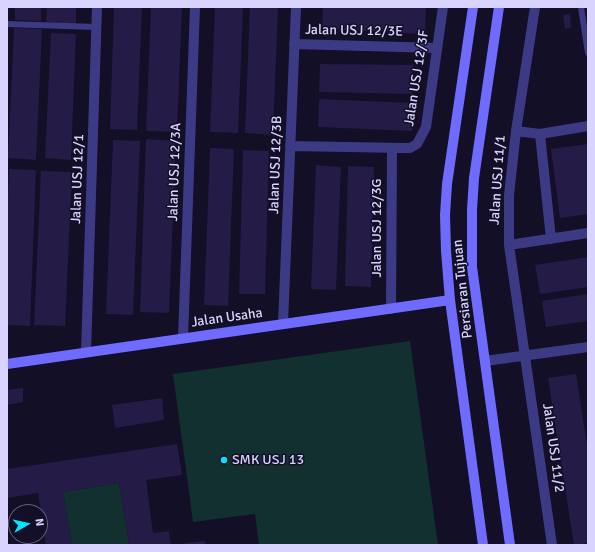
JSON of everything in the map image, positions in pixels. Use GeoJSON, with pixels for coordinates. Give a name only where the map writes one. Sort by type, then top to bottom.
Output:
{"type":"FeatureCollection","features":[{"type":"Feature","properties":{"kind":"main road","name":"Persiaran Tujuan"},"geometry":{"type":"LineString","coordinates":[[473,7],[447,184],[445,215],[450,300],[483,545]]}},
{"type":"Feature","properties":{"kind":"main road","name":"Persiaran Tujuan"},"geometry":{"type":"LineString","coordinates":[[499,7],[474,178],[472,210],[472,267],[510,545]]}},
{"type":"Feature","properties":{"kind":"main road","name":"Jalan Usaha"},"geometry":{"type":"LineString","coordinates":[[7,364],[450,300]]}},
{"type":"Feature","properties":{"kind":"street","name":"Jalan USJ 12/1"},"geometry":{"type":"LineString","coordinates":[[86,352],[97,7]]}},
{"type":"Feature","properties":{"kind":"street","name":"Jalan USJ 12/3A"},"geometry":{"type":"LineString","coordinates":[[183,338],[194,7]]}},
{"type":"Feature","properties":{"kind":"street","name":"Jalan USJ 12/3B"},"geometry":{"type":"LineString","coordinates":[[283,324],[296,7]]}},
{"type":"Feature","properties":{"kind":"street","name":"Jalan USJ 12/3F"},"geometry":{"type":"LineString","coordinates":[[290,146],[410,148],[417,144],[426,127],[443,7]]}},
{"type":"Feature","properties":{"kind":"street","name":"Jalan USJ 11/1"},"geometry":{"type":"LineString","coordinates":[[526,356],[509,245],[509,195],[516,131],[535,7]]}},
{"type":"Feature","properties":{"kind":"street","name":"Jalan USJ 12/3E"},"geometry":{"type":"LineString","coordinates":[[294,44],[437,48]]}},
{"type":"Feature","properties":{"kind":"street"},"geometry":{"type":"LineString","coordinates":[[516,131],[540,134],[588,126]]}},
{"type":"Feature","properties":{"kind":"street"},"geometry":{"type":"LineString","coordinates":[[540,134],[551,239]]}},
{"type":"Feature","properties":{"kind":"street","name":"Jalan USJ 12/3G"},"geometry":{"type":"LineString","coordinates":[[391,309],[392,148]]}},
{"type":"Feature","properties":{"kind":"street"},"geometry":{"type":"LineString","coordinates":[[509,245],[588,233]]}},
{"type":"Feature","properties":{"kind":"street"},"geometry":{"type":"LineString","coordinates":[[485,362],[588,347]]}},
{"type":"Feature","properties":{"kind":"street","name":"Jalan USJ 11/2"},"geometry":{"type":"LineString","coordinates":[[526,356],[552,545]]}},
{"type":"Feature","properties":{"kind":"lane"},"geometry":{"type":"LineString","coordinates":[[581,7],[588,53]]}},
{"type":"Feature","properties":{"kind":"lane"},"geometry":{"type":"LineString","coordinates":[[7,24],[96,27]]}},
{"type":"Feature","properties":{"kind":"green space"},"geometry":{"type":"Polygon","coordinates":[[[410,341],[438,545],[259,545],[255,514],[193,522],[173,374],[410,341]]]}},
{"type":"Feature","properties":{"kind":"green space"},"geometry":{"type":"Polygon","coordinates":[[[119,483],[129,545],[72,545],[63,492],[119,483]]]}},
{"type":"Feature","properties":{"kind":"building"},"geometry":{"type":"Polygon","coordinates":[[[15,7],[41,7],[41,21],[15,20],[15,7]]]}},
{"type":"Feature","properties":{"kind":"building"},"geometry":{"type":"Polygon","coordinates":[[[47,7],[76,7],[76,24],[46,22],[47,7]]]}},
{"type":"Feature","properties":{"kind":"building"},"geometry":{"type":"Polygon","coordinates":[[[114,7],[142,7],[137,130],[110,129],[114,7]]]}},
{"type":"Feature","properties":{"kind":"building"},"geometry":{"type":"Polygon","coordinates":[[[151,7],[182,7],[177,132],[146,131],[151,7]]]}},
{"type":"Feature","properties":{"kind":"building"},"geometry":{"type":"Polygon","coordinates":[[[215,7],[243,7],[238,133],[210,132],[215,7]]]}},
{"type":"Feature","properties":{"kind":"building"},"geometry":{"type":"Polygon","coordinates":[[[250,7],[278,7],[273,135],[245,133],[250,7]]]}},
{"type":"Feature","properties":{"kind":"building"},"geometry":{"type":"Polygon","coordinates":[[[323,7],[426,7],[425,34],[322,29],[323,7]]]}},
{"type":"Feature","properties":{"kind":"building"},"geometry":{"type":"Polygon","coordinates":[[[570,14],[571,28],[565,29],[563,15],[570,14]]]}},
{"type":"Feature","properties":{"kind":"building"},"geometry":{"type":"Polygon","coordinates":[[[14,28],[42,29],[36,160],[8,158],[14,28]]]}},
{"type":"Feature","properties":{"kind":"building"},"geometry":{"type":"Polygon","coordinates":[[[51,33],[76,34],[71,160],[45,158],[51,33]]]}},
{"type":"Feature","properties":{"kind":"building"},"geometry":{"type":"Polygon","coordinates":[[[320,64],[413,65],[412,94],[319,92],[320,64]]]}},
{"type":"Feature","properties":{"kind":"building"},"geometry":{"type":"Polygon","coordinates":[[[319,99],[413,103],[412,131],[318,127],[319,99]]]}},
{"type":"Feature","properties":{"kind":"building"},"geometry":{"type":"Polygon","coordinates":[[[146,139],[176,141],[169,313],[140,312],[146,139]]]}},
{"type":"Feature","properties":{"kind":"building"},"geometry":{"type":"Polygon","coordinates":[[[113,140],[140,141],[133,315],[106,314],[113,140]]]}},
{"type":"Feature","properties":{"kind":"building"},"geometry":{"type":"Polygon","coordinates":[[[588,144],[588,214],[560,218],[551,149],[588,144]]]}},
{"type":"Feature","properties":{"kind":"building"},"geometry":{"type":"Polygon","coordinates":[[[210,148],[234,149],[228,306],[204,305],[210,148]]]}},
{"type":"Feature","properties":{"kind":"building"},"geometry":{"type":"Polygon","coordinates":[[[243,150],[269,151],[265,294],[239,294],[243,150]]]}},
{"type":"Feature","properties":{"kind":"building"},"geometry":{"type":"Polygon","coordinates":[[[316,165],[341,167],[336,290],[311,289],[316,165]]]}},
{"type":"Feature","properties":{"kind":"building"},"geometry":{"type":"Polygon","coordinates":[[[348,166],[374,167],[371,287],[345,286],[348,166]]]}},
{"type":"Feature","properties":{"kind":"building"},"geometry":{"type":"Polygon","coordinates":[[[9,169],[36,170],[30,326],[7,325],[7,229],[9,169]]]}},
{"type":"Feature","properties":{"kind":"building"},"geometry":{"type":"Polygon","coordinates":[[[41,171],[72,172],[65,326],[34,325],[41,171]]]}},
{"type":"Feature","properties":{"kind":"building"},"geometry":{"type":"Polygon","coordinates":[[[588,257],[588,287],[540,294],[535,265],[588,257]]]}},
{"type":"Feature","properties":{"kind":"building"},"geometry":{"type":"Polygon","coordinates":[[[588,294],[588,321],[546,327],[542,301],[588,294]]]}},
{"type":"Feature","properties":{"kind":"building"},"geometry":{"type":"Polygon","coordinates":[[[576,374],[588,451],[588,543],[574,545],[548,378],[576,374]]]}},
{"type":"Feature","properties":{"kind":"building"},"geometry":{"type":"Polygon","coordinates":[[[23,388],[23,402],[7,405],[7,390],[23,388]]]}},
{"type":"Feature","properties":{"kind":"building"},"geometry":{"type":"Polygon","coordinates":[[[162,398],[164,420],[115,428],[112,405],[162,398]]]}},
{"type":"Feature","properties":{"kind":"building"},"geometry":{"type":"Polygon","coordinates":[[[177,444],[182,475],[146,480],[153,533],[169,531],[171,545],[129,545],[119,483],[63,492],[72,545],[46,545],[48,544],[48,504],[40,504],[38,493],[7,498],[7,469],[177,444]]]}},
{"type":"Feature","properties":{"kind":"building"},"geometry":{"type":"Polygon","coordinates":[[[205,541],[206,545],[186,545],[185,543],[205,541]]]}},
{"type":"Feature","properties":{"kind":"place","name":"SMK USJ 13"},"geometry":{"type":"Point","coordinates":[224,460]}}]}
